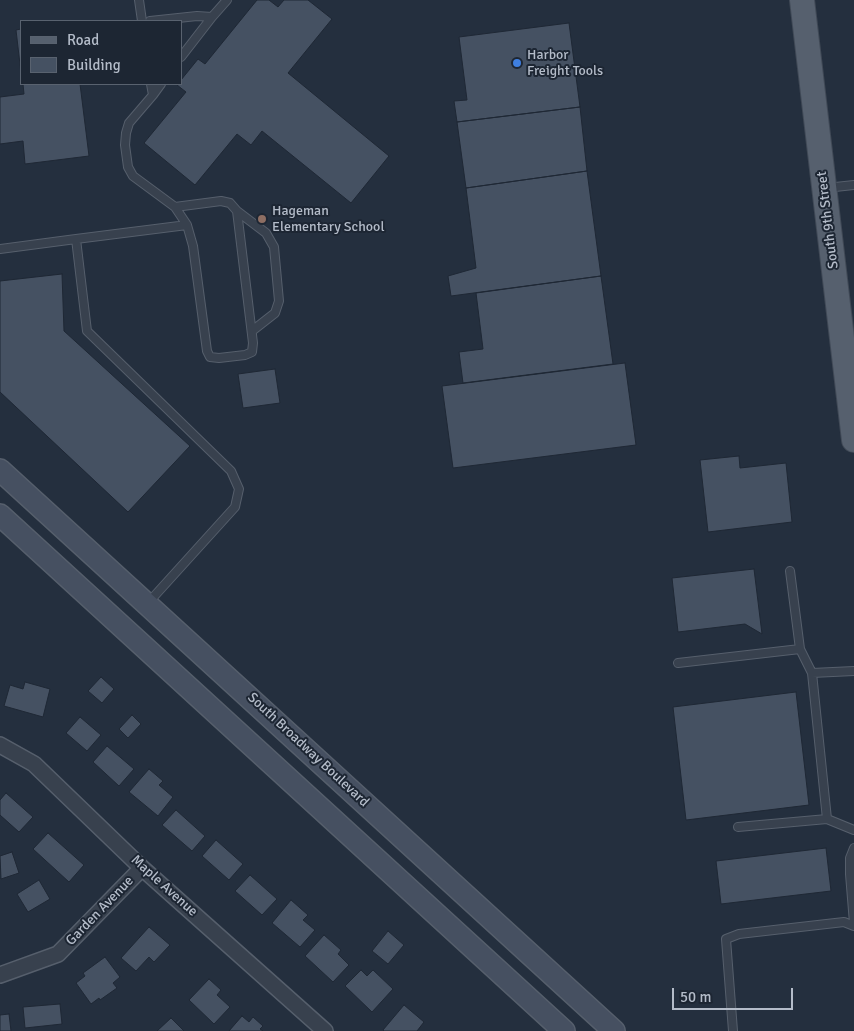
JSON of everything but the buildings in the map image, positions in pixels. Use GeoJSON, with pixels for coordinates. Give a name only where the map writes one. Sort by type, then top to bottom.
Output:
{"type":"FeatureCollection","features":[{"type":"Feature","properties":{"kind":"main road","name":"South 9th Street"},"geometry":{"type":"LineString","coordinates":[[802,0],[824,188],[850,367],[854,440]]}},
{"type":"Feature","properties":{"kind":"main road","name":"South Broadway Boulevard"},"geometry":{"type":"LineString","coordinates":[[0,470],[148,603],[614,1031]]}},
{"type":"Feature","properties":{"kind":"main road"},"geometry":{"type":"LineString","coordinates":[[0,515],[564,1031]]}},
{"type":"Feature","properties":{"kind":"street","name":"Maple Avenue"},"geometry":{"type":"LineString","coordinates":[[0,745],[34,764],[142,868],[325,1031]]}},
{"type":"Feature","properties":{"kind":"street","name":"Garden Avenue"},"geometry":{"type":"LineString","coordinates":[[0,975],[58,954],[142,868]]}},
{"type":"Feature","properties":{"kind":"lane"},"geometry":{"type":"LineString","coordinates":[[139,0],[142,20]]}},
{"type":"Feature","properties":{"kind":"lane"},"geometry":{"type":"LineString","coordinates":[[182,57],[227,0]]}},
{"type":"Feature","properties":{"kind":"lane"},"geometry":{"type":"LineString","coordinates":[[159,20],[197,16],[212,17]]}},
{"type":"Feature","properties":{"kind":"lane"},"geometry":{"type":"LineString","coordinates":[[151,85],[153,95]]}},
{"type":"Feature","properties":{"kind":"lane"},"geometry":{"type":"LineString","coordinates":[[160,85],[129,123],[125,145],[128,167],[138,181],[175,207],[188,225],[193,246],[207,350],[210,357],[245,355],[252,352],[252,331],[237,212]]}},
{"type":"Feature","properties":{"kind":"lane"},"geometry":{"type":"LineString","coordinates":[[824,188],[854,185]]}},
{"type":"Feature","properties":{"kind":"lane"},"geometry":{"type":"LineString","coordinates":[[175,207],[222,201],[230,203],[237,212],[266,233],[274,247],[280,302],[275,313],[252,331]]}},
{"type":"Feature","properties":{"kind":"lane"},"geometry":{"type":"LineString","coordinates":[[0,249],[188,225]]}},
{"type":"Feature","properties":{"kind":"lane"},"geometry":{"type":"LineString","coordinates":[[76,239],[87,331],[231,471],[239,489],[235,507],[148,603]]}},
{"type":"Feature","properties":{"kind":"lane"},"geometry":{"type":"LineString","coordinates":[[790,571],[800,650],[812,673],[827,819]]}},
{"type":"Feature","properties":{"kind":"lane"},"geometry":{"type":"LineString","coordinates":[[678,663],[800,650]]}},
{"type":"Feature","properties":{"kind":"lane"},"geometry":{"type":"LineString","coordinates":[[812,673],[854,671]]}},
{"type":"Feature","properties":{"kind":"lane"},"geometry":{"type":"LineString","coordinates":[[738,827],[827,819],[854,830]]}},
{"type":"Feature","properties":{"kind":"lane"},"geometry":{"type":"LineString","coordinates":[[733,1031],[726,938],[739,934],[844,922],[854,925],[850,858],[854,848]]}},
{"type":"Feature","properties":{"kind":"place","name":"Harbor Freight Tools"},"geometry":{"type":"Point","coordinates":[517,63]}},
{"type":"Feature","properties":{"kind":"place","name":"Hageman Elementary School"},"geometry":{"type":"Point","coordinates":[262,219]}}]}
